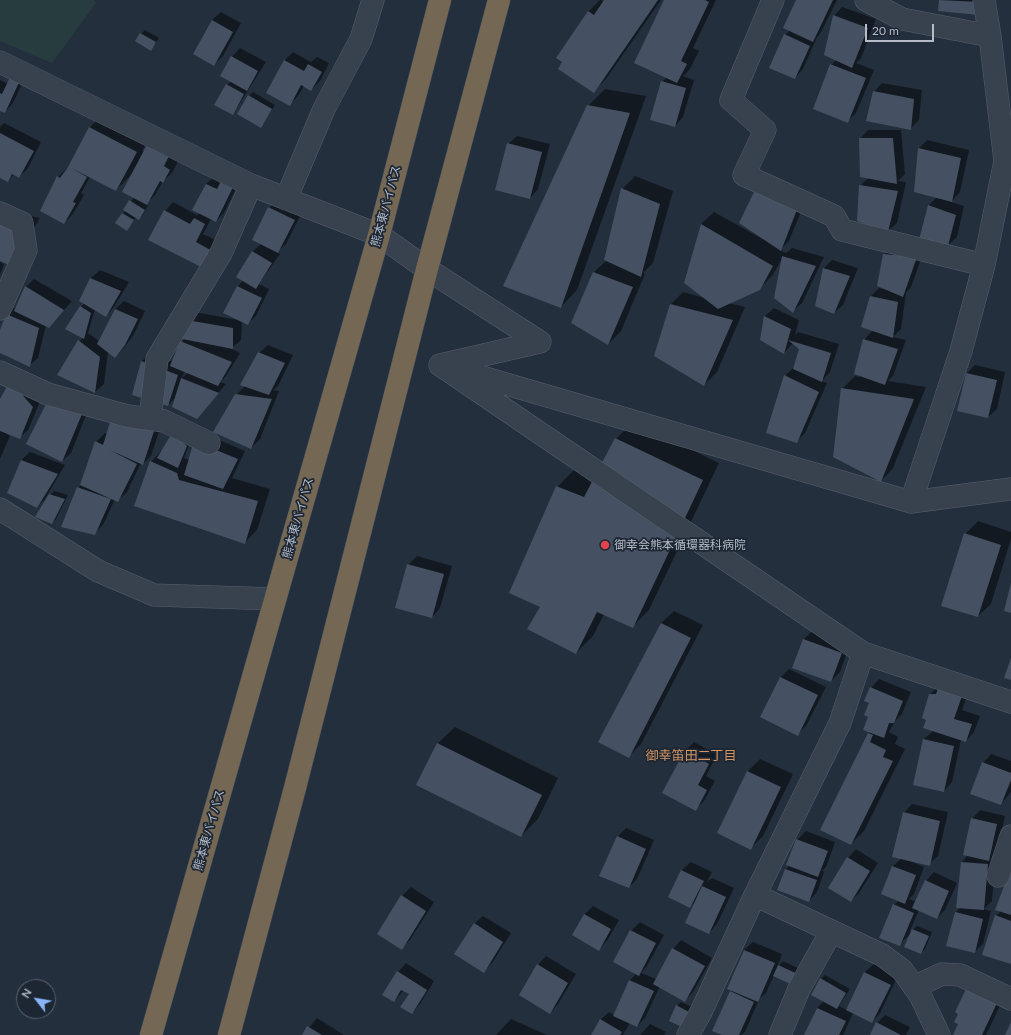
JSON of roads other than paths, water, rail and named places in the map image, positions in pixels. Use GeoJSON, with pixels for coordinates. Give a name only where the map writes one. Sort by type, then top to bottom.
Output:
{"type":"FeatureCollection","features":[{"type":"Feature","properties":{"kind":"highway","name":"熊本東バイパス"},"geometry":{"type":"LineString","coordinates":[[150,1035],[379,235],[440,0]]}},
{"type":"Feature","properties":{"kind":"highway"},"geometry":{"type":"LineString","coordinates":[[229,1035],[296,788],[427,269],[499,0]]}},
{"type":"Feature","properties":{"kind":"street"},"geometry":{"type":"LineString","coordinates":[[286,199],[324,109],[361,40],[373,0]]}},
{"type":"Feature","properties":{"kind":"street"},"geometry":{"type":"LineString","coordinates":[[773,0],[731,100],[765,130],[744,175],[834,216],[842,230],[984,265]]}},
{"type":"Feature","properties":{"kind":"street"},"geometry":{"type":"LineString","coordinates":[[866,0],[902,19],[990,36]]}},
{"type":"Feature","properties":{"kind":"street"},"geometry":{"type":"LineString","coordinates":[[911,502],[961,351],[984,265],[1005,161],[1004,92],[990,36],[984,0]]}},
{"type":"Feature","properties":{"kind":"street"},"geometry":{"type":"LineString","coordinates":[[0,62],[251,185],[379,235],[427,269],[540,342],[440,365]]}},
{"type":"Feature","properties":{"kind":"street"},"geometry":{"type":"LineString","coordinates":[[150,419],[157,359],[222,253],[251,185]]}},
{"type":"Feature","properties":{"kind":"street"},"geometry":{"type":"LineString","coordinates":[[0,213],[22,223],[26,250],[0,309]]}},
{"type":"Feature","properties":{"kind":"street"},"geometry":{"type":"LineString","coordinates":[[440,365],[911,502],[1011,489]]}},
{"type":"Feature","properties":{"kind":"street"},"geometry":{"type":"LineString","coordinates":[[440,365],[863,653],[1011,702]]}},
{"type":"Feature","properties":{"kind":"street"},"geometry":{"type":"LineString","coordinates":[[0,372],[48,394],[128,416],[164,421],[209,443]]}},
{"type":"Feature","properties":{"kind":"street"},"geometry":{"type":"LineString","coordinates":[[0,509],[98,571],[154,595],[275,599]]}},
{"type":"Feature","properties":{"kind":"street"},"geometry":{"type":"LineString","coordinates":[[688,1035],[701,1012],[755,895],[840,723],[863,653]]}},
{"type":"Feature","properties":{"kind":"street"},"geometry":{"type":"LineString","coordinates":[[998,876],[1011,836]]}},
{"type":"Feature","properties":{"kind":"street"},"geometry":{"type":"LineString","coordinates":[[755,895],[882,955],[902,970],[914,987],[939,1035]]}},
{"type":"Feature","properties":{"kind":"street"},"geometry":{"type":"LineString","coordinates":[[780,1035],[799,989],[831,932]]}},
{"type":"Feature","properties":{"kind":"street"},"geometry":{"type":"LineString","coordinates":[[914,987],[942,974],[960,976],[1011,999]]}},
{"type":"Feature","properties":{"kind":"place","name":"御幸会熊本循環器科病院"},"geometry":{"type":"Point","coordinates":[605,545]}},
{"type":"Feature","properties":{"kind":"district","name":"御幸笛田二丁目"},"geometry":{"type":"Point","coordinates":[691,756]}}]}
